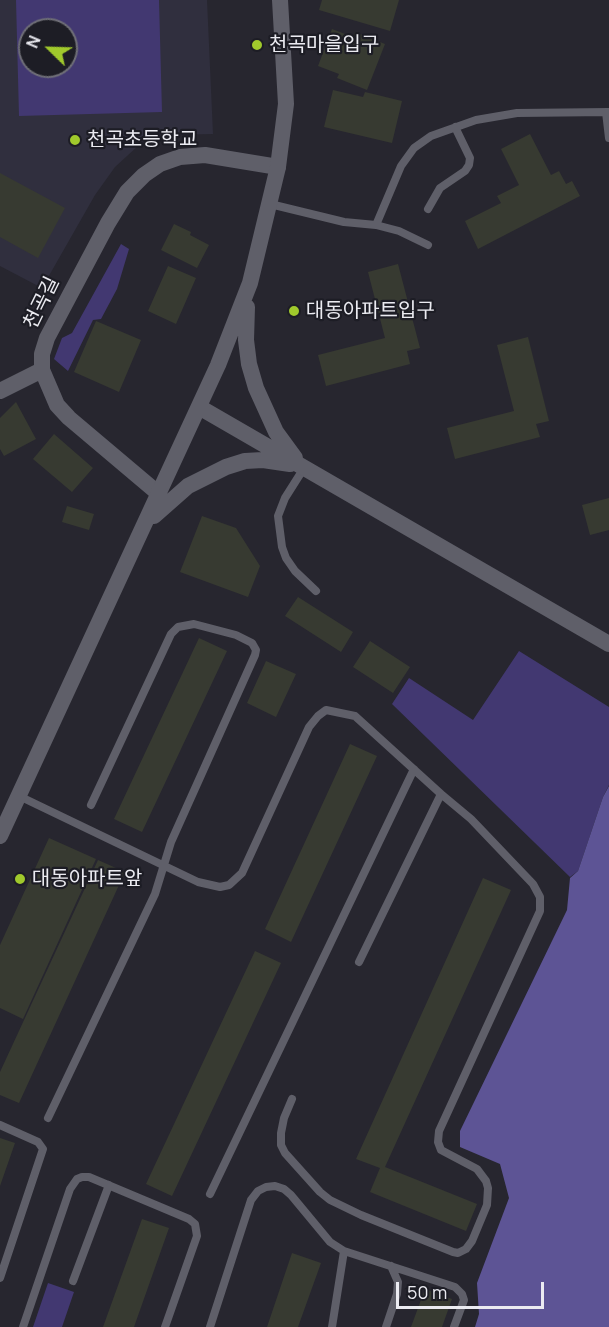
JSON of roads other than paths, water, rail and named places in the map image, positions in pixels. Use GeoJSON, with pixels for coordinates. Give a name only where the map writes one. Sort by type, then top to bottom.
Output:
{"type":"FeatureCollection","features":[{"type":"Feature","properties":{"kind":"street"},"geometry":{"type":"LineString","coordinates":[[0,836],[199,406],[234,327],[250,283],[278,167],[286,104],[280,0]]}},
{"type":"Feature","properties":{"kind":"street","name":"천곡길"},"geometry":{"type":"LineString","coordinates":[[42,370],[42,354],[47,338],[88,260],[127,192],[144,176],[160,164],[180,157],[205,155],[278,167]]}},
{"type":"Feature","properties":{"kind":"street"},"geometry":{"type":"LineString","coordinates":[[250,283],[246,313],[249,364],[259,396],[276,432],[304,468]]}},
{"type":"Feature","properties":{"kind":"street"},"geometry":{"type":"LineString","coordinates":[[0,391],[42,370],[57,405],[69,418],[159,494]]}},
{"type":"Feature","properties":{"kind":"street"},"geometry":{"type":"LineString","coordinates":[[199,406],[609,644]]}},
{"type":"Feature","properties":{"kind":"street"},"geometry":{"type":"LineString","coordinates":[[142,531],[158,512],[188,486],[226,467],[245,461],[263,460],[304,468]]}},
{"type":"Feature","properties":{"kind":"lane"},"geometry":{"type":"LineString","coordinates":[[376,225],[396,175],[407,156],[423,140],[455,127],[476,120],[517,113],[608,112],[609,138]]}},
{"type":"Feature","properties":{"kind":"lane"},"geometry":{"type":"LineString","coordinates":[[428,209],[440,188],[465,171],[469,165],[470,158],[455,127]]}},
{"type":"Feature","properties":{"kind":"lane"},"geometry":{"type":"LineString","coordinates":[[270,204],[344,222],[376,225],[399,231],[428,244]]}},
{"type":"Feature","properties":{"kind":"lane"},"geometry":{"type":"LineString","coordinates":[[304,468],[285,498],[278,516],[282,547],[286,558],[295,571],[316,591]]}},
{"type":"Feature","properties":{"kind":"lane"},"geometry":{"type":"LineString","coordinates":[[48,1118],[155,894],[171,842],[255,655],[254,646],[248,640],[194,624],[178,627],[171,634],[91,806]]}},
{"type":"Feature","properties":{"kind":"lane"},"geometry":{"type":"LineString","coordinates":[[19,796],[164,866],[211,886],[229,885],[242,873],[309,727],[326,710],[354,716],[471,819],[533,884],[540,897],[540,911],[438,1131],[441,1150],[477,1169],[486,1180],[488,1188],[487,1205],[472,1241],[466,1248],[458,1253],[453,1252],[361,1215],[330,1200],[320,1192],[285,1153],[282,1145],[281,1133],[284,1118],[292,1099]]}},
{"type":"Feature","properties":{"kind":"lane"},"geometry":{"type":"LineString","coordinates":[[210,1194],[414,769]]}},
{"type":"Feature","properties":{"kind":"lane"},"geometry":{"type":"LineString","coordinates":[[359,962],[441,794]]}},
{"type":"Feature","properties":{"kind":"lane"},"geometry":{"type":"LineString","coordinates":[[0,1125],[41,1143],[43,1149],[0,1278]]}},
{"type":"Feature","properties":{"kind":"lane"},"geometry":{"type":"LineString","coordinates":[[23,1327],[73,1185],[82,1177],[89,1177],[189,1219],[197,1227],[198,1236],[165,1327]]}},
{"type":"Feature","properties":{"kind":"lane"},"geometry":{"type":"LineString","coordinates":[[73,1281],[109,1185]]}},
{"type":"Feature","properties":{"kind":"lane"},"geometry":{"type":"LineString","coordinates":[[210,1327],[251,1200],[258,1191],[275,1186],[284,1189],[330,1242],[344,1251],[455,1287],[464,1300],[454,1327]]}},
{"type":"Feature","properties":{"kind":"lane"},"geometry":{"type":"LineString","coordinates":[[332,1327],[344,1251]]}},
{"type":"Feature","properties":{"kind":"lane"},"geometry":{"type":"LineString","coordinates":[[386,1327],[397,1294],[398,1282],[391,1266]]}},
{"type":"Feature","properties":{"kind":"place","name":"천곡마을입구"},"geometry":{"type":"Point","coordinates":[257,45]}},
{"type":"Feature","properties":{"kind":"place","name":"천곡초등학교"},"geometry":{"type":"Point","coordinates":[75,140]}},
{"type":"Feature","properties":{"kind":"place","name":"대동아파트입구"},"geometry":{"type":"Point","coordinates":[294,311]}},
{"type":"Feature","properties":{"kind":"place","name":"대동아파트앞"},"geometry":{"type":"Point","coordinates":[20,879]}}]}
